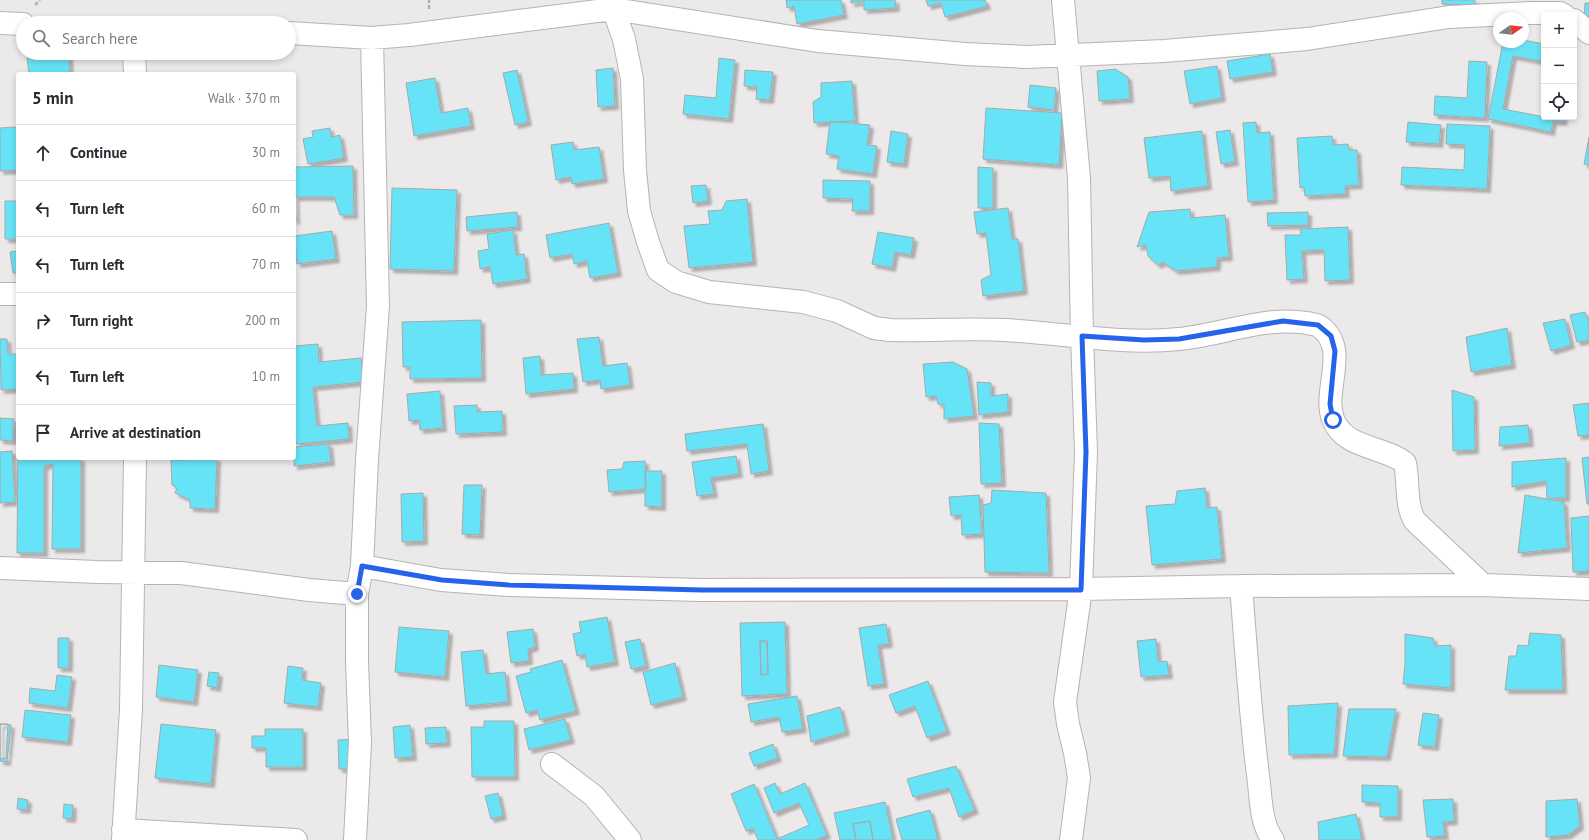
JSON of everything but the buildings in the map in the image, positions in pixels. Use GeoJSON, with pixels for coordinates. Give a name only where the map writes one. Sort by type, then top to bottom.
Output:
{"type":"FeatureCollection","features":[{"type":"Feature","properties":{"kind":"street"},"geometry":{"type":"LineString","coordinates":[[1064,0],[1079,178],[1086,452],[1081,590],[1065,702],[1079,778],[1070,840]]}},
{"type":"Feature","properties":{"kind":"street"},"geometry":{"type":"LineString","coordinates":[[612,4],[624,40],[632,79],[634,163],[639,211],[658,270],[676,282],[709,292],[802,302],[837,311],[874,328],[890,330],[1004,330],[1144,340],[1179,339],[1283,321],[1318,325],[1331,336],[1335,351],[1330,404],[1333,420],[1341,432],[1348,437],[1369,448],[1398,457],[1405,463],[1411,514],[1416,521],[1483,586]]}},
{"type":"Feature","properties":{"kind":"street"},"geometry":{"type":"LineString","coordinates":[[296,33],[372,38],[409,34],[612,4],[818,42],[1026,57],[1164,51],[1307,39],[1449,17],[1541,13]]}},
{"type":"Feature","properties":{"kind":"street"},"geometry":{"type":"LineString","coordinates":[[0,23],[16,24]]}},
{"type":"Feature","properties":{"kind":"street"},"geometry":{"type":"LineString","coordinates":[[1577,23],[1589,33]]}},
{"type":"Feature","properties":{"kind":"street"},"geometry":{"type":"LineString","coordinates":[[355,840],[360,744],[357,662],[357,594],[362,566],[367,460],[378,306],[372,38]]}},
{"type":"Feature","properties":{"kind":"street"},"geometry":{"type":"LineString","coordinates":[[134,60],[135,72]]}},
{"type":"Feature","properties":{"kind":"street"},"geometry":{"type":"LineString","coordinates":[[0,294],[16,294]]}},
{"type":"Feature","properties":{"kind":"street"},"geometry":{"type":"LineString","coordinates":[[135,460],[131,709],[123,835],[296,840]]}},
{"type":"Feature","properties":{"kind":"street"},"geometry":{"type":"LineString","coordinates":[[362,566],[442,580],[509,585],[702,590],[1081,590],[1241,586],[1483,586],[1589,589]]}},
{"type":"Feature","properties":{"kind":"street"},"geometry":{"type":"LineString","coordinates":[[0,568],[97,572],[134,571],[180,573],[309,590],[357,594]]}},
{"type":"Feature","properties":{"kind":"street"},"geometry":{"type":"LineString","coordinates":[[1241,586],[1250,710],[1263,818],[1269,835],[1273,840]]}},
{"type":"Feature","properties":{"kind":"street"},"geometry":{"type":"LineString","coordinates":[[552,764],[594,796],[630,840]]}},
{"type":"Feature","properties":{"kind":"route"},"geometry":{"type":"LineString","coordinates":[[357,594],[362,566],[442,580],[509,585],[702,590],[1081,590],[1086,452],[1082,336],[1144,340],[1179,339],[1283,321],[1318,325],[1331,336],[1335,351],[1330,404],[1333,420]]}}]}
